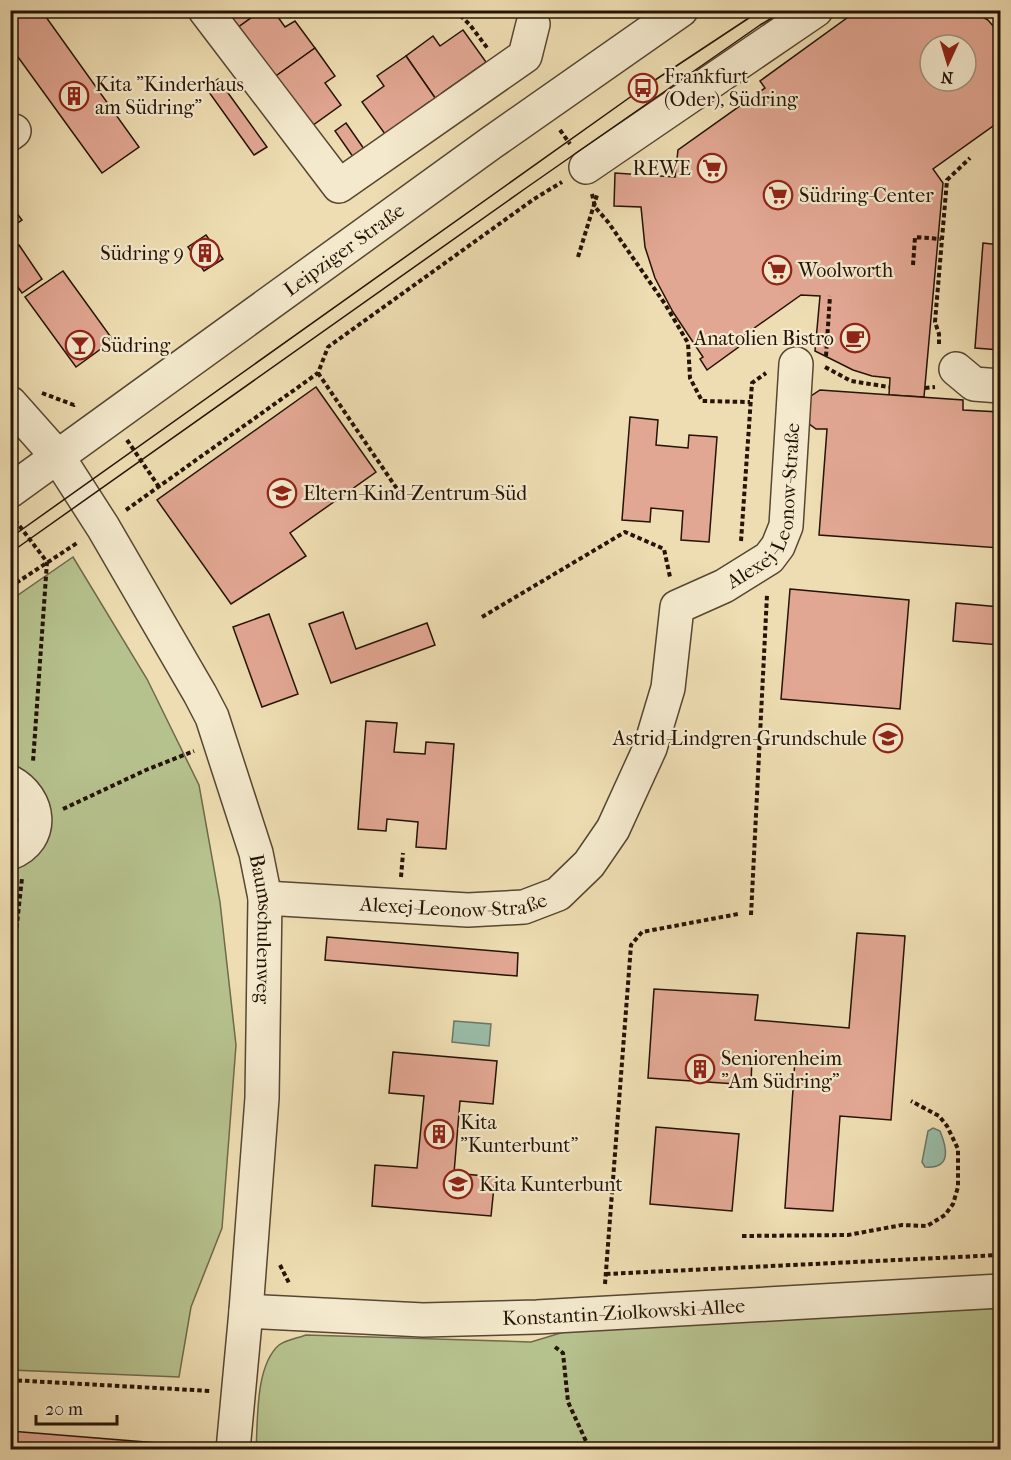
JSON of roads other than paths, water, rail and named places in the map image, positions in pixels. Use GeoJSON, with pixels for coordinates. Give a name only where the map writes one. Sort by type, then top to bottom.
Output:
{"type":"FeatureCollection","features":[{"type":"Feature","properties":{"kind":"street"},"geometry":{"type":"LineString","coordinates":[[205,10],[339,186],[525,56],[533,24]]}},
{"type":"Feature","properties":{"kind":"street","name":"Leipziger Straße"},"geometry":{"type":"LineString","coordinates":[[10,490],[491,143],[681,10]]}},
{"type":"Feature","properties":{"kind":"street"},"geometry":{"type":"LineString","coordinates":[[592,178],[816,10]]}},
{"type":"Feature","properties":{"kind":"street","name":"Alexej-Leonow-Straße"},"geometry":{"type":"LineString","coordinates":[[265,898],[468,910],[524,907],[558,894],[589,864],[613,829],[650,748],[668,688],[677,607],[723,586],[755,552],[778,546],[786,526],[806,368]]}},
{"type":"Feature","properties":{"kind":"street"},"geometry":{"type":"LineString","coordinates":[[942,372],[974,384],[1000,386]]}},
{"type":"Feature","properties":{"kind":"street"},"geometry":{"type":"LineString","coordinates":[[10,403],[58,457]]}},
{"type":"Feature","properties":{"kind":"street","name":"Baumschulenweg"},"geometry":{"type":"LineString","coordinates":[[58,457],[103,527],[212,717],[256,853],[265,898],[262,1098],[233,1449]]}},
{"type":"Feature","properties":{"kind":"street","name":"Konstantin-Ziolkowski-Allee"},"geometry":{"type":"LineString","coordinates":[[246,1311],[423,1320],[537,1317],[1000,1291]]}},
{"type":"Feature","properties":{"kind":"tram line"},"geometry":{"type":"LineString","coordinates":[[10,538],[643,88],[761,10]]}},
{"type":"Feature","properties":{"kind":"tram line"},"geometry":{"type":"LineString","coordinates":[[10,553],[526,188],[785,10]]}},
{"type":"Feature","properties":{"kind":"place","name":"Frankfurt (Oder), Südring"},"geometry":{"type":"Point","coordinates":[643,88]}},
{"type":"Feature","properties":{"kind":"place","name":"Kita \"Kinderhaus am Südring\""},"geometry":{"type":"Point","coordinates":[74,96]}},
{"type":"Feature","properties":{"kind":"place","name":"REWE"},"geometry":{"type":"Point","coordinates":[712,168]}},
{"type":"Feature","properties":{"kind":"place","name":"Südring-Center"},"geometry":{"type":"Point","coordinates":[778,195]}},
{"type":"Feature","properties":{"kind":"place","name":"Südring 9"},"geometry":{"type":"Point","coordinates":[205,253]}},
{"type":"Feature","properties":{"kind":"place","name":"Woolworth"},"geometry":{"type":"Point","coordinates":[777,270]}},
{"type":"Feature","properties":{"kind":"place","name":"Anatolien Bistro"},"geometry":{"type":"Point","coordinates":[855,338]}},
{"type":"Feature","properties":{"kind":"place","name":"Südring"},"geometry":{"type":"Point","coordinates":[80,345]}},
{"type":"Feature","properties":{"kind":"place","name":"Eltern-Kind-Zentrum-Süd"},"geometry":{"type":"Point","coordinates":[282,493]}},
{"type":"Feature","properties":{"kind":"place","name":"Astrid-Lindgren-Grundschule"},"geometry":{"type":"Point","coordinates":[888,738]}},
{"type":"Feature","properties":{"kind":"place","name":"Seniorenheim \"Am Südring\""},"geometry":{"type":"Point","coordinates":[700,1069]}},
{"type":"Feature","properties":{"kind":"place","name":"Kita \"Kunterbunt\""},"geometry":{"type":"Point","coordinates":[439,1134]}},
{"type":"Feature","properties":{"kind":"place","name":"Kita Kunterbunt"},"geometry":{"type":"Point","coordinates":[458,1184]}}]}
